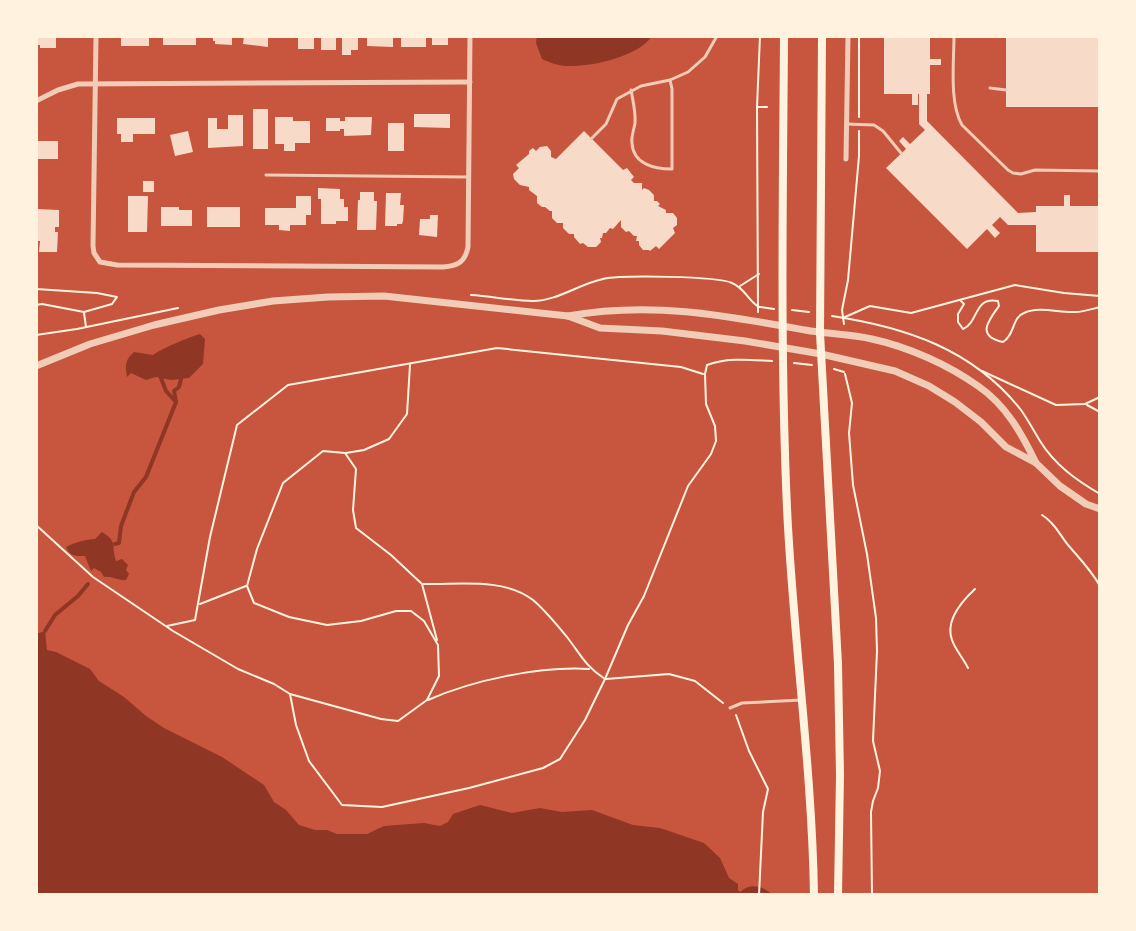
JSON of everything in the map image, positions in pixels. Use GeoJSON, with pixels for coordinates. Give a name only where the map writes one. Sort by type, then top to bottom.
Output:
{"type":"FeatureCollection","features":[{"type":"Feature","properties":{"kind":"main road"},"geometry":{"type":"LineString","coordinates":[[784,36],[782,362],[787,512],[814,895]]}},
{"type":"Feature","properties":{"kind":"main road"},"geometry":{"type":"LineString","coordinates":[[822,36],[820,333],[838,664],[838,895]]}},
{"type":"Feature","properties":{"kind":"street"},"geometry":{"type":"LineString","coordinates":[[96,36],[93,246],[100,262],[117,265],[443,267],[460,263],[468,247],[470,36]]}},
{"type":"Feature","properties":{"kind":"street"},"geometry":{"type":"LineString","coordinates":[[846,159],[848,36]]}},
{"type":"Feature","properties":{"kind":"street"},"geometry":{"type":"LineString","coordinates":[[36,101],[68,86],[95,83],[470,82]]}},
{"type":"Feature","properties":{"kind":"street"},"geometry":{"type":"LineString","coordinates":[[36,366],[90,344],[154,325],[273,301],[384,296],[568,316],[600,328],[662,331],[745,341],[895,371],[955,402],[1006,447],[1036,463],[1060,486],[1086,504],[1100,509]]}},
{"type":"Feature","properties":{"kind":"street"},"geometry":{"type":"LineString","coordinates":[[568,316],[602,310],[692,311],[873,339],[912,351],[979,386],[1003,408],[1022,434],[1036,463]]}},
{"type":"Feature","properties":{"kind":"lane"},"geometry":{"type":"LineString","coordinates":[[591,139],[606,124],[617,99],[631,90],[688,72],[698,65],[717,36]]}},
{"type":"Feature","properties":{"kind":"lane"},"geometry":{"type":"LineString","coordinates":[[954,36],[957,116],[962,125],[1008,170],[1021,174],[1035,170],[1100,171]]}},
{"type":"Feature","properties":{"kind":"lane"},"geometry":{"type":"LineString","coordinates":[[631,90],[635,115],[632,135],[634,152],[650,166],[672,169],[670,80]]}},
{"type":"Feature","properties":{"kind":"lane"},"geometry":{"type":"LineString","coordinates":[[990,88],[1006,90]]}},
{"type":"Feature","properties":{"kind":"lane"},"geometry":{"type":"LineString","coordinates":[[846,124],[874,125],[901,153]]}},
{"type":"Feature","properties":{"kind":"lane"},"geometry":{"type":"LineString","coordinates":[[266,175],[468,177]]}},
{"type":"Feature","properties":{"kind":"lane"},"geometry":{"type":"LineString","coordinates":[[730,708],[742,703],[801,700]]}},
{"type":"Feature","properties":{"kind":"path"},"geometry":{"type":"LineString","coordinates":[[760,36],[757,107],[759,307],[820,314],[894,328],[957,353],[1018,407],[1063,469],[1100,494]]}},
{"type":"Feature","properties":{"kind":"path"},"geometry":{"type":"LineString","coordinates":[[844,318],[842,310],[848,280],[859,156],[859,36]]}},
{"type":"Feature","properties":{"kind":"path"},"geometry":{"type":"LineString","coordinates":[[757,107],[767,107]]}},
{"type":"Feature","properties":{"kind":"path"},"geometry":{"type":"LineString","coordinates":[[739,287],[759,274]]}},
{"type":"Feature","properties":{"kind":"path"},"geometry":{"type":"LineString","coordinates":[[844,318],[870,306],[911,313],[1015,285],[1100,296]]}},
{"type":"Feature","properties":{"kind":"path"},"geometry":{"type":"LineString","coordinates":[[36,289],[117,297],[112,304],[84,312],[36,305]]}},
{"type":"Feature","properties":{"kind":"path"},"geometry":{"type":"LineString","coordinates":[[960,300],[964,304],[958,314],[958,322],[963,329],[970,326],[985,302],[998,301],[999,306],[986,328],[993,339],[1003,342],[1013,332],[1023,313],[1073,312],[1100,307]]}},
{"type":"Feature","properties":{"kind":"path"},"geometry":{"type":"LineString","coordinates":[[84,312],[86,327]]}},
{"type":"Feature","properties":{"kind":"path"},"geometry":{"type":"LineString","coordinates":[[166,626],[195,620],[208,547],[237,425],[288,385],[497,348],[681,367],[705,374]]}},
{"type":"Feature","properties":{"kind":"path"},"geometry":{"type":"LineString","coordinates":[[290,694],[296,725],[309,761],[342,805],[382,807],[469,788],[543,768],[560,759],[585,720],[644,596],[688,486],[711,454],[716,441],[715,426],[706,404],[707,365],[717,361],[782,362],[844,372],[852,403],[849,433],[853,485],[876,618],[873,741],[880,771],[871,812],[872,895]]}},
{"type":"Feature","properties":{"kind":"path"},"geometry":{"type":"LineString","coordinates":[[410,363],[407,414],[389,439],[364,450],[345,453],[323,451],[283,483],[257,549],[247,586],[254,603],[289,617],[327,625],[361,621],[396,611],[411,611],[424,621],[438,645]]}},
{"type":"Feature","properties":{"kind":"path"},"geometry":{"type":"LineString","coordinates":[[980,371],[1056,405],[1085,404],[1100,397]]}},
{"type":"Feature","properties":{"kind":"path"},"geometry":{"type":"LineString","coordinates":[[1085,404],[1100,412]]}},
{"type":"Feature","properties":{"kind":"path"},"geometry":{"type":"LineString","coordinates":[[345,453],[356,469],[353,510],[356,528],[422,584],[438,645],[439,676],[427,700]]}},
{"type":"Feature","properties":{"kind":"path"},"geometry":{"type":"LineString","coordinates":[[1042,515],[1091,570],[1100,586]]}},
{"type":"Feature","properties":{"kind":"path"},"geometry":{"type":"LineString","coordinates":[[36,525],[93,577],[238,669],[290,694],[381,719],[398,721],[427,700],[470,685],[524,673],[590,669]]}},
{"type":"Feature","properties":{"kind":"path"},"geometry":{"type":"LineString","coordinates":[[422,584],[504,586],[532,599],[590,669],[605,679],[669,674],[695,681],[735,712],[749,751],[768,789],[763,812],[759,895]]}},
{"type":"Feature","properties":{"kind":"path"},"geometry":{"type":"LineString","coordinates":[[199,604],[247,586]]}},
{"type":"Feature","properties":{"kind":"path"},"geometry":{"type":"LineString","coordinates":[[968,668],[951,636],[951,622],[975,589]]}},
{"type":"Feature","properties":{"kind":"shaded area"},"geometry":{"type":"Polygon","coordinates":[[[537,36],[652,36],[625,55],[588,65],[566,66],[542,59],[536,43],[537,36]]]}},
{"type":"Feature","properties":{"kind":"shaded area"},"geometry":{"type":"Polygon","coordinates":[[[200,334],[205,339],[203,364],[189,378],[171,380],[156,377],[146,380],[131,373],[127,377],[126,363],[134,352],[153,355],[200,334]]]}},
{"type":"Feature","properties":{"kind":"shaded area"},"geometry":{"type":"Polygon","coordinates":[[[102,532],[112,541],[116,561],[122,559],[128,565],[126,580],[104,577],[94,568],[91,571],[85,556],[71,554],[66,547],[95,539],[102,532]]]}},
{"type":"Feature","properties":{"kind":"shaded area"},"geometry":{"type":"Polygon","coordinates":[[[45,631],[47,650],[90,669],[99,681],[164,728],[222,757],[264,785],[274,802],[299,825],[337,834],[367,834],[384,826],[424,823],[440,826],[448,822],[453,814],[480,805],[512,813],[540,808],[562,812],[592,810],[633,825],[660,828],[704,843],[720,858],[740,892],[756,886],[773,895],[36,895],[36,634],[45,631]]]}},
{"type":"Feature","properties":{"kind":"building"},"geometry":{"type":"Polygon","coordinates":[[[36,36],[56,36],[56,48],[40,48],[36,45],[36,36]]]}},
{"type":"Feature","properties":{"kind":"building"},"geometry":{"type":"Polygon","coordinates":[[[121,36],[149,36],[149,46],[121,46],[121,36]]]}},
{"type":"Feature","properties":{"kind":"building"},"geometry":{"type":"Polygon","coordinates":[[[163,36],[196,36],[196,45],[163,45],[163,36]]]}},
{"type":"Feature","properties":{"kind":"building"},"geometry":{"type":"Polygon","coordinates":[[[213,36],[232,36],[232,45],[215,44],[213,36]]]}},
{"type":"Feature","properties":{"kind":"building"},"geometry":{"type":"Polygon","coordinates":[[[244,36],[268,36],[268,47],[243,44],[244,36]]]}},
{"type":"Feature","properties":{"kind":"building"},"geometry":{"type":"Polygon","coordinates":[[[298,36],[314,36],[314,49],[298,49],[298,36]]]}},
{"type":"Feature","properties":{"kind":"building"},"geometry":{"type":"Polygon","coordinates":[[[321,36],[336,36],[336,50],[321,50],[321,36]]]}},
{"type":"Feature","properties":{"kind":"building"},"geometry":{"type":"Polygon","coordinates":[[[342,36],[358,36],[358,50],[351,50],[351,55],[342,55],[342,36]]]}},
{"type":"Feature","properties":{"kind":"building"},"geometry":{"type":"Polygon","coordinates":[[[367,36],[393,36],[393,47],[367,46],[367,36]]]}},
{"type":"Feature","properties":{"kind":"building"},"geometry":{"type":"Polygon","coordinates":[[[401,36],[426,36],[426,47],[401,47],[401,36]]]}},
{"type":"Feature","properties":{"kind":"building"},"geometry":{"type":"Polygon","coordinates":[[[432,36],[448,36],[448,45],[432,45],[432,36]]]}},
{"type":"Feature","properties":{"kind":"building"},"geometry":{"type":"Polygon","coordinates":[[[884,36],[930,36],[930,59],[941,59],[941,65],[930,65],[927,121],[1018,213],[1036,212],[1036,206],[1064,206],[1064,195],[1070,195],[1070,206],[1100,206],[1100,252],[1036,252],[1036,225],[1008,225],[1000,217],[992,225],[1000,233],[995,238],[987,229],[967,249],[886,168],[906,149],[899,141],[903,137],[910,144],[925,130],[919,124],[919,94],[918,105],[912,105],[912,94],[884,94],[884,36]]]}},
{"type":"Feature","properties":{"kind":"building"},"geometry":{"type":"Polygon","coordinates":[[[1006,36],[1100,36],[1100,107],[1006,107],[1006,36]]]}},
{"type":"Feature","properties":{"kind":"building"},"geometry":{"type":"Polygon","coordinates":[[[253,109],[268,109],[268,149],[253,149],[253,109]]]}},
{"type":"Feature","properties":{"kind":"building"},"geometry":{"type":"Polygon","coordinates":[[[414,114],[450,114],[450,128],[414,127],[414,114]]]}},
{"type":"Feature","properties":{"kind":"building"},"geometry":{"type":"Polygon","coordinates":[[[228,115],[243,115],[243,146],[208,148],[208,118],[217,118],[217,129],[228,129],[228,115]]]}},
{"type":"Feature","properties":{"kind":"building"},"geometry":{"type":"Polygon","coordinates":[[[275,117],[310,121],[310,143],[295,143],[295,151],[284,151],[284,144],[275,144],[275,117]]]}},
{"type":"Feature","properties":{"kind":"building"},"geometry":{"type":"Polygon","coordinates":[[[345,117],[372,117],[371,135],[344,136],[344,129],[326,131],[326,118],[345,121],[345,117]]]}},
{"type":"Feature","properties":{"kind":"building"},"geometry":{"type":"Polygon","coordinates":[[[117,118],[155,118],[155,134],[133,134],[133,142],[121,142],[121,134],[117,134],[117,118]]]}},
{"type":"Feature","properties":{"kind":"building"},"geometry":{"type":"Polygon","coordinates":[[[388,123],[404,123],[404,151],[388,151],[388,123]]]}},
{"type":"Feature","properties":{"kind":"building"},"geometry":{"type":"Polygon","coordinates":[[[188,131],[193,152],[175,156],[170,135],[188,131]]]}},
{"type":"Feature","properties":{"kind":"building"},"geometry":{"type":"Polygon","coordinates":[[[584,131],[623,170],[627,168],[634,177],[631,180],[634,183],[642,183],[642,190],[649,190],[654,195],[654,201],[660,204],[658,206],[677,218],[677,225],[673,228],[675,233],[659,249],[656,246],[650,251],[643,250],[636,241],[637,236],[621,227],[621,220],[613,229],[603,233],[596,247],[580,244],[574,234],[563,228],[563,223],[557,223],[552,218],[552,211],[537,203],[537,196],[529,187],[520,185],[514,179],[513,174],[519,168],[516,165],[533,148],[536,151],[547,146],[551,157],[556,159],[584,131]]]}},
{"type":"Feature","properties":{"kind":"building"},"geometry":{"type":"Polygon","coordinates":[[[36,141],[58,141],[58,159],[36,159],[36,141]]]}},
{"type":"Feature","properties":{"kind":"building"},"geometry":{"type":"Polygon","coordinates":[[[143,181],[154,181],[154,192],[143,192],[143,181]]]}},
{"type":"Feature","properties":{"kind":"building"},"geometry":{"type":"Polygon","coordinates":[[[318,188],[340,189],[340,199],[344,199],[344,207],[348,207],[348,221],[321,224],[318,188]]]}},
{"type":"Feature","properties":{"kind":"building"},"geometry":{"type":"Polygon","coordinates":[[[360,192],[374,192],[374,201],[377,201],[376,230],[357,230],[360,192]]]}},
{"type":"Feature","properties":{"kind":"building"},"geometry":{"type":"Polygon","coordinates":[[[386,193],[401,193],[400,205],[404,205],[402,224],[385,226],[386,193]]]}},
{"type":"Feature","properties":{"kind":"building"},"geometry":{"type":"Polygon","coordinates":[[[128,196],[148,196],[147,232],[128,232],[128,196]]]}},
{"type":"Feature","properties":{"kind":"building"},"geometry":{"type":"Polygon","coordinates":[[[296,196],[311,196],[311,215],[306,215],[306,225],[290,225],[290,231],[279,230],[279,225],[265,225],[265,208],[296,208],[296,196]]]}},
{"type":"Feature","properties":{"kind":"building"},"geometry":{"type":"Polygon","coordinates":[[[161,207],[192,210],[192,226],[161,226],[161,207]]]}},
{"type":"Feature","properties":{"kind":"building"},"geometry":{"type":"Polygon","coordinates":[[[207,207],[240,207],[240,227],[207,227],[207,207]]]}},
{"type":"Feature","properties":{"kind":"building"},"geometry":{"type":"Polygon","coordinates":[[[37,209],[59,210],[59,227],[55,227],[55,232],[58,232],[57,252],[39,252],[40,241],[36,241],[37,209]]]}},
{"type":"Feature","properties":{"kind":"building"},"geometry":{"type":"Polygon","coordinates":[[[430,215],[438,215],[437,237],[419,235],[420,219],[430,219],[430,215]]]}},
{"type":"Feature","properties":{"kind":"waterway"},"geometry":{"type":"LineString","coordinates":[[115,544],[119,543],[121,526],[134,492],[146,477],[176,402],[166,391],[161,378]]}},
{"type":"Feature","properties":{"kind":"waterway"},"geometry":{"type":"LineString","coordinates":[[176,402],[174,391],[181,379]]}},
{"type":"Feature","properties":{"kind":"waterway"},"geometry":{"type":"LineString","coordinates":[[45,631],[55,615],[88,584]]}}]}
